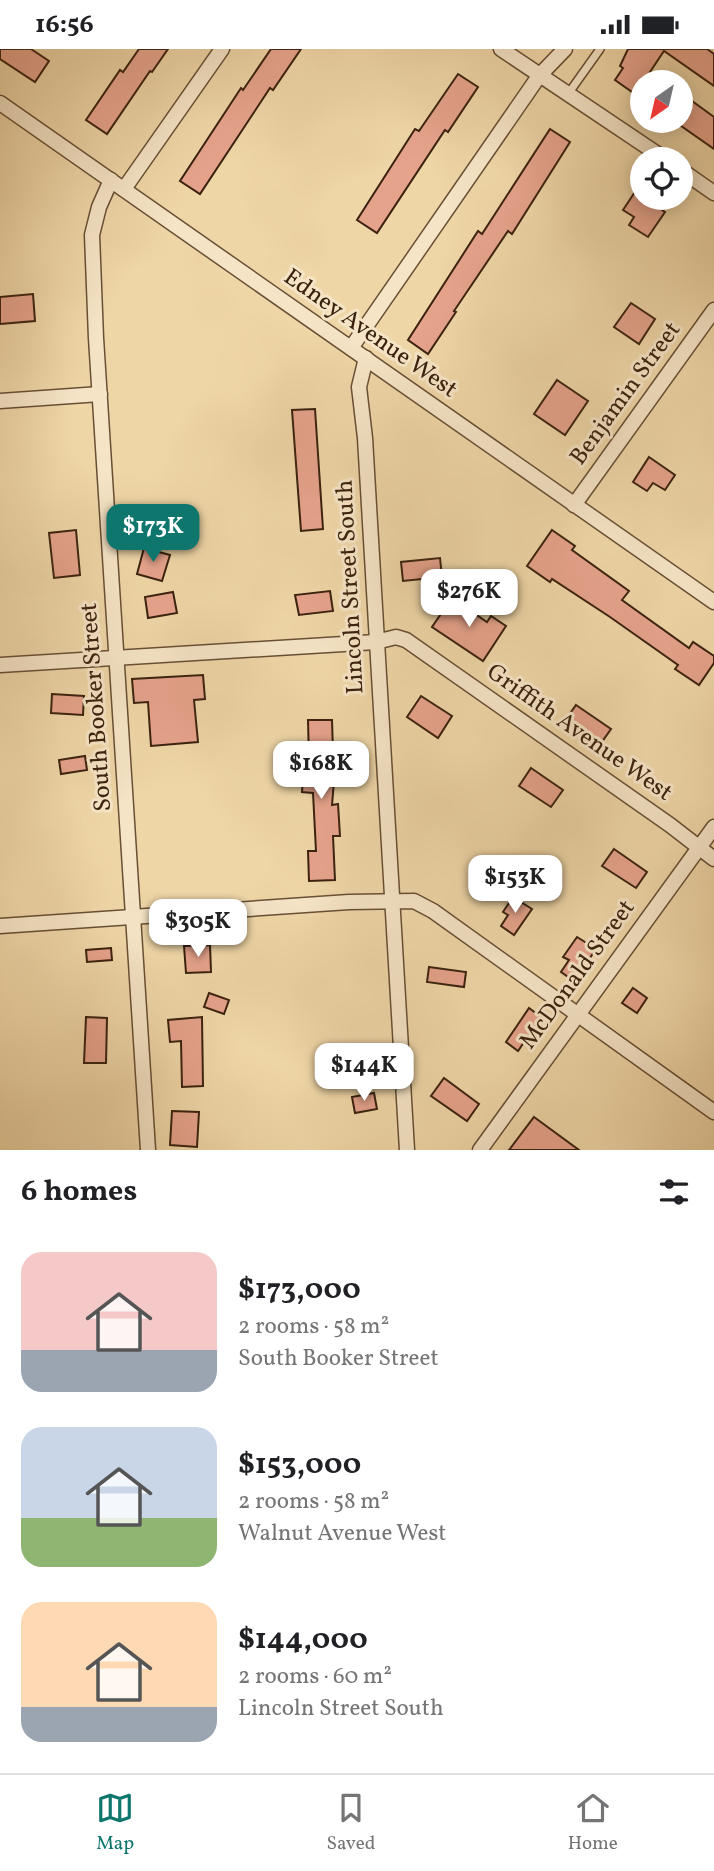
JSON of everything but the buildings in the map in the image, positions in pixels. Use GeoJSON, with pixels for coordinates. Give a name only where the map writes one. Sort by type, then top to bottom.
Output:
{"type":"FeatureCollection","features":[{"type":"Feature","properties":{"kind":"street"},"geometry":{"type":"LineString","coordinates":[[124,189],[222,49]]}},
{"type":"Feature","properties":{"kind":"street"},"geometry":{"type":"LineString","coordinates":[[501,49],[647,147]]}},
{"type":"Feature","properties":{"kind":"street"},"geometry":{"type":"LineString","coordinates":[[351,348],[539,76],[565,49]]}},
{"type":"Feature","properties":{"kind":"street","name":"Edney Avenue West"},"geometry":{"type":"LineString","coordinates":[[0,103],[714,602]]}},
{"type":"Feature","properties":{"kind":"street"},"geometry":{"type":"LineString","coordinates":[[693,178],[714,193]]}},
{"type":"Feature","properties":{"kind":"street","name":"South Booker Street"},"geometry":{"type":"LineString","coordinates":[[111,180],[99,207],[92,235],[132,918],[149,1150]]}},
{"type":"Feature","properties":{"kind":"street","name":"Benjamin Street"},"geometry":{"type":"LineString","coordinates":[[574,505],[714,310]]}},
{"type":"Feature","properties":{"kind":"street","name":"Lincoln Street South"},"geometry":{"type":"LineString","coordinates":[[366,358],[359,387],[365,438],[407,1150]]}},
{"type":"Feature","properties":{"kind":"street"},"geometry":{"type":"LineString","coordinates":[[0,401],[100,394]]}},
{"type":"Feature","properties":{"kind":"street","name":"Griffith Avenue West"},"geometry":{"type":"LineString","coordinates":[[0,665],[376,642],[396,637],[406,640],[714,859]]}},
{"type":"Feature","properties":{"kind":"street","name":"McDonald Street"},"geometry":{"type":"LineString","coordinates":[[480,1150],[714,827]]}},
{"type":"Feature","properties":{"kind":"street"},"geometry":{"type":"LineString","coordinates":[[0,926],[414,901],[433,911],[714,1112]]}},
{"type":"Feature","properties":{"kind":"lane"},"geometry":{"type":"LineString","coordinates":[[568,95],[600,49]]}}]}
